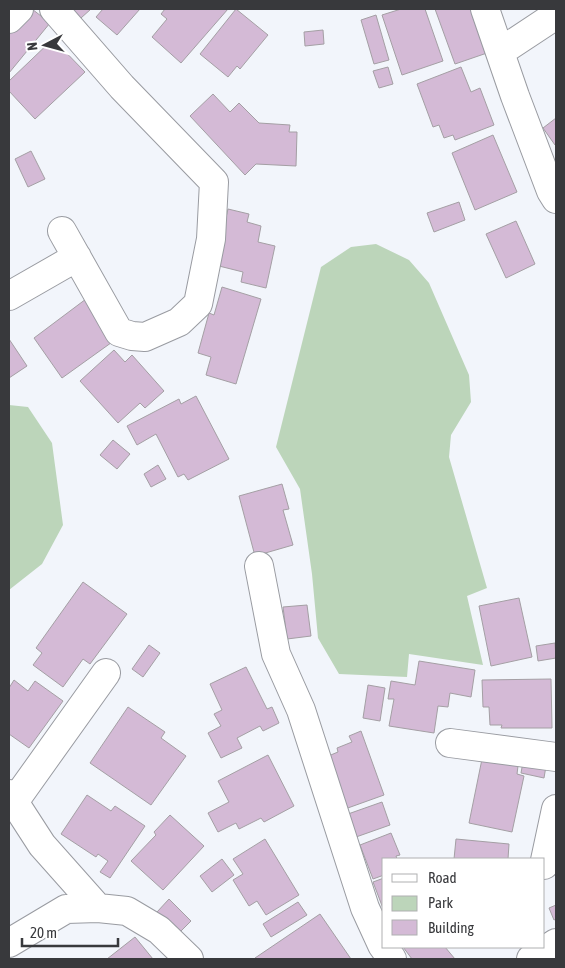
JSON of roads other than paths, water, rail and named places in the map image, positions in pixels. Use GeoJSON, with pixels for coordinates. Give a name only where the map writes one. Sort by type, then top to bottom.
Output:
{"type":"FeatureCollection","features":[{"type":"Feature","properties":{"kind":"street"},"geometry":{"type":"LineString","coordinates":[[9,19],[18,9]]}},
{"type":"Feature","properties":{"kind":"street"},"geometry":{"type":"LineString","coordinates":[[54,9],[122,87],[214,182],[211,240],[198,304],[179,322],[145,337],[119,332],[62,231]]}},
{"type":"Feature","properties":{"kind":"street"},"geometry":{"type":"LineString","coordinates":[[485,9],[541,165],[556,199]]}},
{"type":"Feature","properties":{"kind":"street"},"geometry":{"type":"LineString","coordinates":[[500,52],[556,16]]}},
{"type":"Feature","properties":{"kind":"street"},"geometry":{"type":"LineString","coordinates":[[9,296],[77,256]]}},
{"type":"Feature","properties":{"kind":"street"},"geometry":{"type":"LineString","coordinates":[[259,566],[276,654],[301,710],[365,908],[382,945]]}},
{"type":"Feature","properties":{"kind":"street"},"geometry":{"type":"LineString","coordinates":[[98,908],[42,845],[11,798],[106,673]]}},
{"type":"Feature","properties":{"kind":"street"},"geometry":{"type":"LineString","coordinates":[[450,744],[556,757]]}},
{"type":"Feature","properties":{"kind":"street"},"geometry":{"type":"LineString","coordinates":[[545,860],[556,810]]}},
{"type":"Feature","properties":{"kind":"street"},"geometry":{"type":"LineString","coordinates":[[9,943],[66,909],[98,908],[126,910],[159,930],[190,959]]}},
{"type":"Feature","properties":{"kind":"street"},"geometry":{"type":"LineString","coordinates":[[531,959],[556,943]]}},
{"type":"Feature","properties":{"kind":"street"},"geometry":{"type":"LineString","coordinates":[[384,948],[392,959]]}}]}
